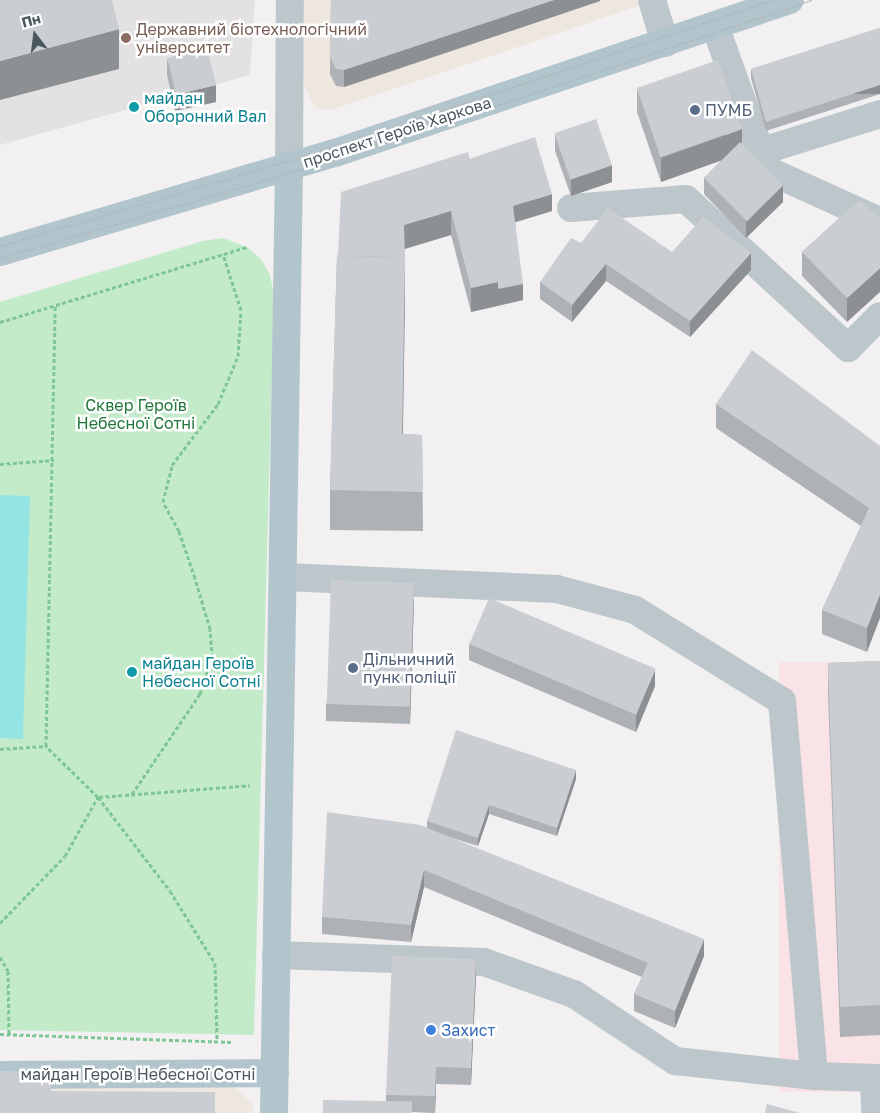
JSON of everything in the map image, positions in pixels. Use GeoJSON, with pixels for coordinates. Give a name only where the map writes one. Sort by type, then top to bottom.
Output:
{"type":"FeatureCollection","features":[{"type":"Feature","properties":{"kind":"main road","name":"проспект Героїв Харкова"},"geometry":{"type":"LineString","coordinates":[[0,252],[289,167],[790,0]]}},
{"type":"Feature","properties":{"kind":"main road","name":"майдан Героїв Небесної Сотні"},"geometry":{"type":"LineString","coordinates":[[274,1113],[277,785],[284,577],[289,167]]}},
{"type":"Feature","properties":{"kind":"main road","name":"майдан Героїв Небесної Сотні"},"geometry":{"type":"LineString","coordinates":[[0,1075],[275,1073]]}},
{"type":"Feature","properties":{"kind":"street"},"geometry":{"type":"LineString","coordinates":[[289,167],[290,0]]}},
{"type":"Feature","properties":{"kind":"street"},"geometry":{"type":"LineString","coordinates":[[652,0],[665,43]]}},
{"type":"Feature","properties":{"kind":"street"},"geometry":{"type":"LineString","coordinates":[[715,26],[766,170],[880,221]]}},
{"type":"Feature","properties":{"kind":"street"},"geometry":{"type":"LineString","coordinates":[[759,152],[880,114]]}},
{"type":"Feature","properties":{"kind":"street"},"geometry":{"type":"LineString","coordinates":[[570,208],[686,199],[848,348],[880,316]]}},
{"type":"Feature","properties":{"kind":"street"},"geometry":{"type":"LineString","coordinates":[[284,577],[557,589],[635,610],[782,701],[814,1076]]}},
{"type":"Feature","properties":{"kind":"street"},"geometry":{"type":"LineString","coordinates":[[276,955],[484,962],[574,994],[675,1062],[814,1076],[877,1078],[875,1113]]}},
{"type":"Feature","properties":{"kind":"path"},"geometry":{"type":"LineString","coordinates":[[0,322],[247,247]]}},
{"type":"Feature","properties":{"kind":"path"},"geometry":{"type":"LineString","coordinates":[[132,794],[200,694],[212,657],[210,629],[195,578],[179,531],[163,502],[172,465],[218,404],[238,356],[241,310],[223,254]]}},
{"type":"Feature","properties":{"kind":"path"},"geometry":{"type":"LineString","coordinates":[[55,305],[54,460],[46,746],[98,797],[170,891],[215,963],[217,1039]]}},
{"type":"Feature","properties":{"kind":"path"},"geometry":{"type":"LineString","coordinates":[[0,464],[54,460]]}},
{"type":"Feature","properties":{"kind":"path"},"geometry":{"type":"LineString","coordinates":[[0,749],[46,746]]}},
{"type":"Feature","properties":{"kind":"path"},"geometry":{"type":"LineString","coordinates":[[98,797],[236,785],[277,785]]}},
{"type":"Feature","properties":{"kind":"path"},"geometry":{"type":"LineString","coordinates":[[0,923],[65,856],[98,797]]}},
{"type":"Feature","properties":{"kind":"path"},"geometry":{"type":"LineString","coordinates":[[0,957],[8,971],[9,1034]]}},
{"type":"Feature","properties":{"kind":"path"},"geometry":{"type":"LineString","coordinates":[[0,1034],[217,1039],[239,1043],[275,1042]]}},
{"type":"Feature","properties":{"kind":"shaded area","name":"Державний біотехнологічний університет"},"geometry":{"type":"Polygon","coordinates":[[[0,0],[255,0],[250,75],[0,145],[0,0]]]}},
{"type":"Feature","properties":{"kind":"shaded area"},"geometry":{"type":"Polygon","coordinates":[[[304,0],[641,0],[642,5],[331,110],[319,109],[312,103],[304,84],[304,0]]]}},
{"type":"Feature","properties":{"kind":"shaded area"},"geometry":{"type":"Polygon","coordinates":[[[779,662],[880,662],[880,1092],[779,1092],[779,662]]]}},
{"type":"Feature","properties":{"kind":"shaded area"},"geometry":{"type":"Polygon","coordinates":[[[232,1084],[253,1105],[252,1113],[0,1113],[0,1086],[232,1084]]]}},
{"type":"Feature","properties":{"kind":"green space","name":"Сквер Героїв Небесної Сотні"},"geometry":{"type":"Polygon","coordinates":[[[223,238],[247,247],[261,259],[270,275],[274,295],[254,1035],[0,1030],[0,302],[203,241],[223,238]]]}},
{"type":"Feature","properties":{"kind":"water"},"geometry":{"type":"Polygon","coordinates":[[[0,495],[30,496],[23,739],[0,738],[0,495]]]}},
{"type":"Feature","properties":{"kind":"building"},"geometry":{"type":"Polygon","coordinates":[[[0,0],[112,0],[119,29],[0,61],[0,0]]]}},
{"type":"Feature","properties":{"kind":"building"},"geometry":{"type":"Polygon","coordinates":[[[331,0],[554,0],[344,70],[336,69],[330,57],[331,0]]]}},
{"type":"Feature","properties":{"kind":"building"},"geometry":{"type":"Polygon","coordinates":[[[880,28],[880,85],[766,122],[751,69],[880,28]]]}},
{"type":"Feature","properties":{"kind":"building"},"geometry":{"type":"Polygon","coordinates":[[[207,48],[216,85],[176,95],[167,58],[207,48]]]}},
{"type":"Feature","properties":{"kind":"building"},"geometry":{"type":"Polygon","coordinates":[[[718,60],[742,129],[660,157],[637,88],[718,60]]]}},
{"type":"Feature","properties":{"kind":"building"},"geometry":{"type":"Polygon","coordinates":[[[596,119],[612,165],[570,180],[554,133],[596,119]]]}},
{"type":"Feature","properties":{"kind":"building"},"geometry":{"type":"Polygon","coordinates":[[[535,137],[552,194],[513,206],[523,284],[498,289],[498,282],[469,159],[535,137]]]}},
{"type":"Feature","properties":{"kind":"building"},"geometry":{"type":"Polygon","coordinates":[[[740,142],[783,185],[747,221],[704,178],[740,142]]]}},
{"type":"Feature","properties":{"kind":"building"},"geometry":{"type":"Polygon","coordinates":[[[468,152],[498,282],[471,288],[451,211],[404,225],[405,257],[338,256],[341,192],[468,152]]]}},
{"type":"Feature","properties":{"kind":"building"},"geometry":{"type":"Polygon","coordinates":[[[859,200],[880,218],[880,268],[847,298],[802,252],[859,200]]]}},
{"type":"Feature","properties":{"kind":"building"},"geometry":{"type":"Polygon","coordinates":[[[608,208],[672,252],[703,217],[751,253],[690,321],[606,264],[572,305],[540,282],[571,238],[581,243],[608,208]]]}},
{"type":"Feature","properties":{"kind":"building"},"geometry":{"type":"Polygon","coordinates":[[[337,256],[405,257],[402,434],[422,435],[423,492],[330,490],[337,256]]]}},
{"type":"Feature","properties":{"kind":"building"},"geometry":{"type":"Polygon","coordinates":[[[752,350],[880,446],[880,594],[867,628],[822,610],[869,508],[716,404],[752,350]]]}},
{"type":"Feature","properties":{"kind":"building"},"geometry":{"type":"Polygon","coordinates":[[[331,580],[414,583],[410,707],[327,704],[331,580]]]}},
{"type":"Feature","properties":{"kind":"building"},"geometry":{"type":"Polygon","coordinates":[[[489,598],[656,669],[636,715],[469,644],[489,598]]]}},
{"type":"Feature","properties":{"kind":"building"},"geometry":{"type":"Polygon","coordinates":[[[880,661],[880,1005],[840,1007],[828,663],[880,661]]]}},
{"type":"Feature","properties":{"kind":"building"},"geometry":{"type":"Polygon","coordinates":[[[456,730],[576,770],[557,828],[489,805],[478,838],[427,821],[456,730]]]}},
{"type":"Feature","properties":{"kind":"building"},"geometry":{"type":"Polygon","coordinates":[[[327,812],[420,825],[704,939],[675,1011],[634,994],[648,963],[424,870],[411,925],[322,917],[327,812]]]}},
{"type":"Feature","properties":{"kind":"building","name":"Захист"},"geometry":{"type":"Polygon","coordinates":[[[392,956],[476,959],[471,1068],[436,1067],[435,1096],[386,1095],[392,956]]]}},
{"type":"Feature","properties":{"kind":"building"},"geometry":{"type":"Polygon","coordinates":[[[0,1071],[51,1072],[51,1091],[215,1092],[215,1113],[0,1113],[0,1071]]]}},
{"type":"Feature","properties":{"kind":"building"},"geometry":{"type":"Polygon","coordinates":[[[323,1100],[412,1102],[412,1113],[323,1113],[323,1100]]]}},
{"type":"Feature","properties":{"kind":"building"},"geometry":{"type":"Polygon","coordinates":[[[767,1104],[800,1113],[765,1113],[767,1104]]]}},
{"type":"Feature","properties":{"kind":"tram line"},"geometry":{"type":"LineString","coordinates":[[0,246],[334,147],[771,0]]}},
{"type":"Feature","properties":{"kind":"tram line"},"geometry":{"type":"LineString","coordinates":[[0,258],[336,159],[811,0]]}},
{"type":"Feature","properties":{"kind":"place","name":"Державний біотехнологічний університет"},"geometry":{"type":"Point","coordinates":[126,38]}},
{"type":"Feature","properties":{"kind":"place","name":"майдан Оборонний Вал"},"geometry":{"type":"Point","coordinates":[134,107]}},
{"type":"Feature","properties":{"kind":"place","name":"ПУМБ"},"geometry":{"type":"Point","coordinates":[695,110]}},
{"type":"Feature","properties":{"kind":"place","name":"Дільничний пунк поліції"},"geometry":{"type":"Point","coordinates":[353,668]}},
{"type":"Feature","properties":{"kind":"place","name":"майдан Героїв Небесної Сотні"},"geometry":{"type":"Point","coordinates":[132,672]}},
{"type":"Feature","properties":{"kind":"place","name":"Захист"},"geometry":{"type":"Point","coordinates":[431,1030]}}]}
